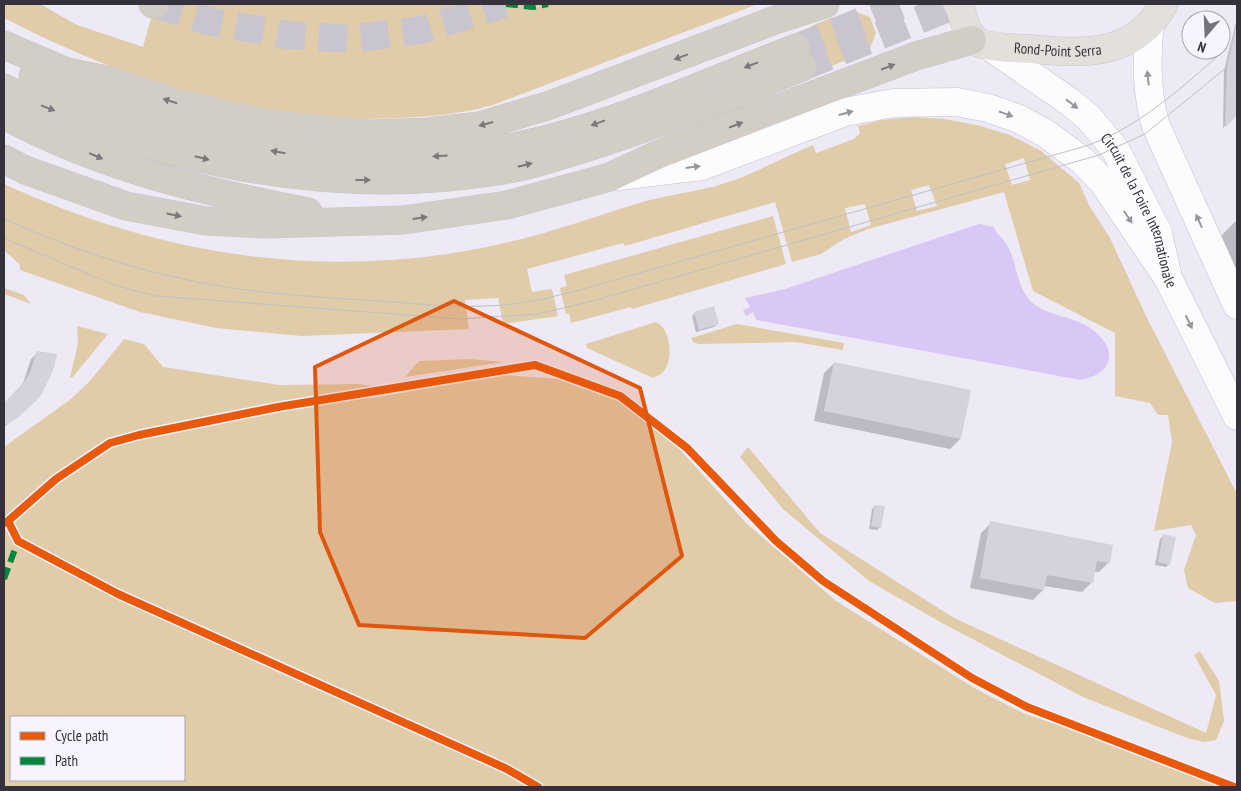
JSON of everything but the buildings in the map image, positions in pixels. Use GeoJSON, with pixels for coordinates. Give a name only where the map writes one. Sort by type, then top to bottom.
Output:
{"type":"FeatureCollection","features":[{"type":"Feature","properties":{"kind":"highway"},"geometry":{"type":"LineString","coordinates":[[775,20],[797,4]]}},
{"type":"Feature","properties":{"kind":"highway"},"geometry":{"type":"LineString","coordinates":[[4,45],[67,72],[107,80],[180,104],[272,125],[370,134],[427,132],[480,126],[550,105],[775,20],[825,4]]}},
{"type":"Feature","properties":{"kind":"highway"},"geometry":{"type":"LineString","coordinates":[[4,30],[76,62],[107,80]]}},
{"type":"Feature","properties":{"kind":"highway"},"geometry":{"type":"LineString","coordinates":[[4,159],[25,170],[126,206],[206,221],[266,224],[403,220],[507,205],[610,177],[657,156],[916,56],[981,43]]}},
{"type":"Feature","properties":{"kind":"highway"},"geometry":{"type":"LineString","coordinates":[[4,62],[94,103],[159,126],[229,143],[294,154],[353,159],[410,158],[464,154],[519,145],[586,127],[799,58],[668,121],[523,167],[411,180],[354,180],[290,175],[230,165],[165,149],[95,126],[35,103],[4,88]]}},
{"type":"Feature","properties":{"kind":"highway"},"geometry":{"type":"LineString","coordinates":[[4,115],[111,163],[192,188],[354,220]]}},
{"type":"Feature","properties":{"kind":"main road"},"geometry":{"type":"LineString","coordinates":[[959,4],[981,43]]}},
{"type":"Feature","properties":{"kind":"main road"},"geometry":{"type":"LineString","coordinates":[[1157,14],[1146,59],[1152,113],[1156,126],[1237,305]]}},
{"type":"Feature","properties":{"kind":"main road","name":"Rond-Point Serra"},"geometry":{"type":"LineString","coordinates":[[981,43],[1092,53],[1131,39],[1157,14]]}},
{"type":"Feature","properties":{"kind":"main road","name":"Circuit de la Foire Internationale"},"geometry":{"type":"LineString","coordinates":[[981,43],[1070,102],[1089,118],[1115,149],[1158,233],[1168,278],[1237,416]]}},
{"type":"Feature","properties":{"kind":"main road"},"geometry":{"type":"LineString","coordinates":[[610,177],[702,166],[845,112],[893,103],[964,104],[988,108],[1019,119],[1070,150],[1103,182],[1168,278]]}},
{"type":"Feature","properties":{"kind":"highlighted area"},"geometry":{"type":"Polygon","coordinates":[[[454,301],[640,388],[682,556],[585,638],[359,625],[320,532],[315,367],[454,301]]]}},
{"type":"Feature","properties":{"kind":"shaded area"},"geometry":{"type":"Polygon","coordinates":[[[4,4],[40,4],[77,25],[143,47],[155,4],[758,4],[493,105],[458,113],[400,118],[348,118],[297,114],[246,106],[146,79],[50,41],[4,18],[4,4]]]}},
{"type":"Feature","properties":{"kind":"shaded area"},"geometry":{"type":"Polygon","coordinates":[[[854,11],[870,17],[876,33],[870,48],[862,53],[846,13],[854,11]]]}},
{"type":"Feature","properties":{"kind":"shaded area"},"geometry":{"type":"Polygon","coordinates":[[[834,17],[851,58],[827,68],[811,26],[834,17]]]}},
{"type":"Feature","properties":{"kind":"shaded area"},"geometry":{"type":"Polygon","coordinates":[[[914,117],[944,119],[977,125],[1010,135],[1041,151],[1079,183],[1090,207],[1110,238],[1146,316],[1237,494],[1237,601],[1215,603],[1188,588],[1184,570],[1196,535],[1191,525],[1154,531],[1172,442],[1168,415],[1158,415],[1150,403],[1115,396],[1115,333],[1033,291],[1004,192],[868,229],[844,239],[821,254],[792,262],[775,202],[625,246],[623,243],[527,269],[532,292],[552,289],[558,316],[503,324],[498,298],[465,300],[469,329],[302,336],[216,328],[140,312],[20,270],[20,265],[4,250],[4,184],[63,209],[123,229],[184,245],[245,255],[307,261],[370,261],[433,256],[515,241],[646,201],[716,186],[753,172],[813,145],[816,153],[854,139],[860,133],[858,126],[882,120],[914,117]],[[1024,158],[1005,164],[1012,185],[1030,180],[1024,158]],[[929,185],[911,190],[917,211],[937,206],[929,185]],[[865,204],[845,208],[851,232],[871,225],[865,204]]]}},
{"type":"Feature","properties":{"kind":"shaded area"},"geometry":{"type":"Polygon","coordinates":[[[773,216],[786,264],[632,309],[631,307],[571,323],[569,313],[566,314],[560,288],[567,286],[564,275],[773,216]]]}},
{"type":"Feature","properties":{"kind":"shaded area"},"geometry":{"type":"Polygon","coordinates":[[[979,224],[994,227],[1005,242],[1024,291],[1034,304],[1050,313],[1085,325],[1101,338],[1107,345],[1109,353],[1106,367],[1092,377],[1081,380],[756,320],[753,312],[746,316],[743,310],[750,307],[745,298],[785,289],[979,224]]]}},
{"type":"Feature","properties":{"kind":"shaded area"},"geometry":{"type":"Polygon","coordinates":[[[4,288],[24,295],[31,304],[4,294],[4,288]]]}},
{"type":"Feature","properties":{"kind":"shaded area"},"geometry":{"type":"Polygon","coordinates":[[[656,322],[665,331],[670,353],[663,372],[653,378],[587,348],[586,344],[656,322]]]}},
{"type":"Feature","properties":{"kind":"shaded area"},"geometry":{"type":"Polygon","coordinates":[[[737,324],[844,343],[843,350],[795,342],[699,344],[693,342],[691,338],[737,324]]]}},
{"type":"Feature","properties":{"kind":"shaded area"},"geometry":{"type":"Polygon","coordinates":[[[77,326],[108,334],[72,378],[70,377],[78,344],[77,326]]]}},
{"type":"Feature","properties":{"kind":"shaded area"},"geometry":{"type":"Polygon","coordinates":[[[124,339],[144,344],[163,367],[279,385],[359,384],[392,389],[367,399],[504,375],[558,379],[595,388],[621,402],[675,444],[746,523],[836,601],[976,689],[1023,713],[1237,787],[4,787],[4,447],[71,399],[90,381],[124,339]]]}},
{"type":"Feature","properties":{"kind":"shaded area"},"geometry":{"type":"Polygon","coordinates":[[[470,359],[504,362],[405,377],[419,361],[470,359]]]}},
{"type":"Feature","properties":{"kind":"shaded area"},"geometry":{"type":"Polygon","coordinates":[[[748,447],[820,533],[954,618],[1206,733],[1216,695],[1194,655],[1200,651],[1219,681],[1224,721],[1216,740],[1204,742],[1187,738],[1083,697],[942,623],[869,581],[783,509],[740,457],[748,447]]]}},
{"type":"Feature","properties":{"kind":"tunnel"},"geometry":{"type":"LineString","coordinates":[[155,4],[208,21],[287,35],[351,39],[421,30],[504,4]]}},
{"type":"Feature","properties":{"kind":"tunnel"},"geometry":{"type":"LineString","coordinates":[[796,48],[904,4]]}},
{"type":"Feature","properties":{"kind":"tunnel"},"geometry":{"type":"LineString","coordinates":[[802,67],[958,4]]}},
{"type":"Feature","properties":{"kind":"tram line"},"geometry":{"type":"LineString","coordinates":[[4,219],[46,237],[112,260],[156,273],[224,287],[293,295],[426,305],[490,306],[511,304],[587,288],[1089,145],[1128,126],[1145,115],[1179,90],[1213,60]]}},
{"type":"Feature","properties":{"kind":"tram line"},"geometry":{"type":"LineString","coordinates":[[4,238],[114,285],[156,296],[460,319],[537,314],[589,302],[1099,155],[1145,134],[1227,67]]}},
{"type":"Feature","properties":{"kind":"marked path"},"geometry":{"type":"LineString","coordinates":[[506,4],[533,7],[548,4]]}},
{"type":"Feature","properties":{"kind":"marked path"},"geometry":{"type":"LineString","coordinates":[[4,579],[18,541],[22,543]]}},
{"type":"Feature","properties":{"kind":"cycle path"},"geometry":{"type":"LineString","coordinates":[[4,523],[56,479],[110,443],[139,435],[278,407],[535,365],[620,396],[687,448],[776,541],[823,581],[972,678],[1027,707],[1234,787]]}},
{"type":"Feature","properties":{"kind":"cycle path"},"geometry":{"type":"LineString","coordinates":[[8,521],[18,541],[118,594],[505,768],[538,787]]}}]}
